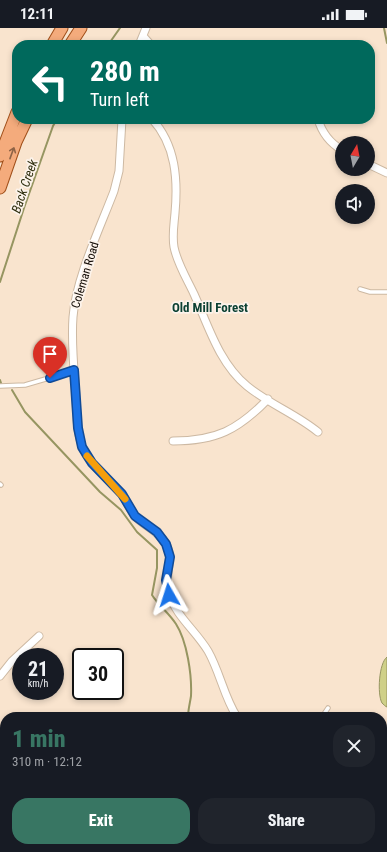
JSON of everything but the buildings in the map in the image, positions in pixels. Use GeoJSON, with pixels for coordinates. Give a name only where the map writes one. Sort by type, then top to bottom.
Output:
{"type":"FeatureCollection","features":[{"type":"Feature","properties":{"kind":"main road"},"geometry":{"type":"LineString","coordinates":[[55,40],[62,28]]}},
{"type":"Feature","properties":{"kind":"main road"},"geometry":{"type":"LineString","coordinates":[[73,40],[80,28]]}},
{"type":"Feature","properties":{"kind":"main road"},"geometry":{"type":"LineString","coordinates":[[0,156],[12,124]]}},
{"type":"Feature","properties":{"kind":"main road"},"geometry":{"type":"LineString","coordinates":[[0,188],[16,142],[25,124]]}},
{"type":"Feature","properties":{"kind":"street"},"geometry":{"type":"LineString","coordinates":[[141,40],[146,28]]}},
{"type":"Feature","properties":{"kind":"street"},"geometry":{"type":"LineString","coordinates":[[143,36],[147,40]]}},
{"type":"Feature","properties":{"kind":"street","name":"Coleman Road"},"geometry":{"type":"LineString","coordinates":[[122,124],[117,180],[86,266],[74,306],[72,340],[78,428],[82,447],[92,463],[122,494],[135,516],[157,532],[166,544],[170,557],[166,580],[169,595],[178,613],[202,642],[208,652],[234,712]]}},
{"type":"Feature","properties":{"kind":"street"},"geometry":{"type":"LineString","coordinates":[[157,124],[167,142],[175,170],[176,197],[173,240],[174,248],[181,268],[223,356],[232,370],[242,381],[268,400],[297,417],[318,432]]}},
{"type":"Feature","properties":{"kind":"street"},"geometry":{"type":"LineString","coordinates":[[320,124],[329,140],[335,145]]}},
{"type":"Feature","properties":{"kind":"street"},"geometry":{"type":"LineString","coordinates":[[375,167],[387,172]]}},
{"type":"Feature","properties":{"kind":"street"},"geometry":{"type":"LineString","coordinates":[[173,441],[200,440],[226,432],[247,419],[268,400]]}},
{"type":"Feature","properties":{"kind":"street"},"geometry":{"type":"LineString","coordinates":[[0,676],[12,661],[39,636]]}},
{"type":"Feature","properties":{"kind":"lane"},"geometry":{"type":"LineString","coordinates":[[360,289],[370,292],[387,292]]}},
{"type":"Feature","properties":{"kind":"lane"},"geometry":{"type":"LineString","coordinates":[[0,386],[25,385],[62,375],[74,370]]}},
{"type":"Feature","properties":{"kind":"lane"},"geometry":{"type":"LineString","coordinates":[[325,712],[328,708]]}},
{"type":"Feature","properties":{"kind":"shaded area"},"geometry":{"type":"Polygon","coordinates":[[[387,657],[387,707],[380,699],[379,686],[382,665],[387,657]]]}},
{"type":"Feature","properties":{"kind":"waterway","name":"Back Creek"},"geometry":{"type":"LineString","coordinates":[[112,40],[120,28]]}},
{"type":"Feature","properties":{"kind":"waterway","name":"Back Creek"},"geometry":{"type":"LineString","coordinates":[[384,28],[387,43]]}},
{"type":"Feature","properties":{"kind":"waterway","name":"Back Creek"},"geometry":{"type":"LineString","coordinates":[[0,282],[24,208],[54,124]]}},
{"type":"Feature","properties":{"kind":"waterway"},"geometry":{"type":"LineString","coordinates":[[12,390],[25,412],[100,492],[121,510],[137,532],[157,550],[157,568],[152,595],[176,624],[183,639],[191,678],[191,696],[189,712]]}},
{"type":"Feature","properties":{"kind":"slow traffic"},"geometry":{"type":"LineString","coordinates":[[87,456],[125,499]]}},
{"type":"Feature","properties":{"kind":"district","name":"Old Mill Forest"},"geometry":{"type":"Point","coordinates":[210,307]}},
{"type":"Feature","properties":{"kind":"route"},"geometry":{"type":"LineString","coordinates":[[50,378],[74,370],[78,428],[82,447],[92,463],[122,494],[135,516],[163,538],[170,557],[166,580],[169,595]]}}]}
